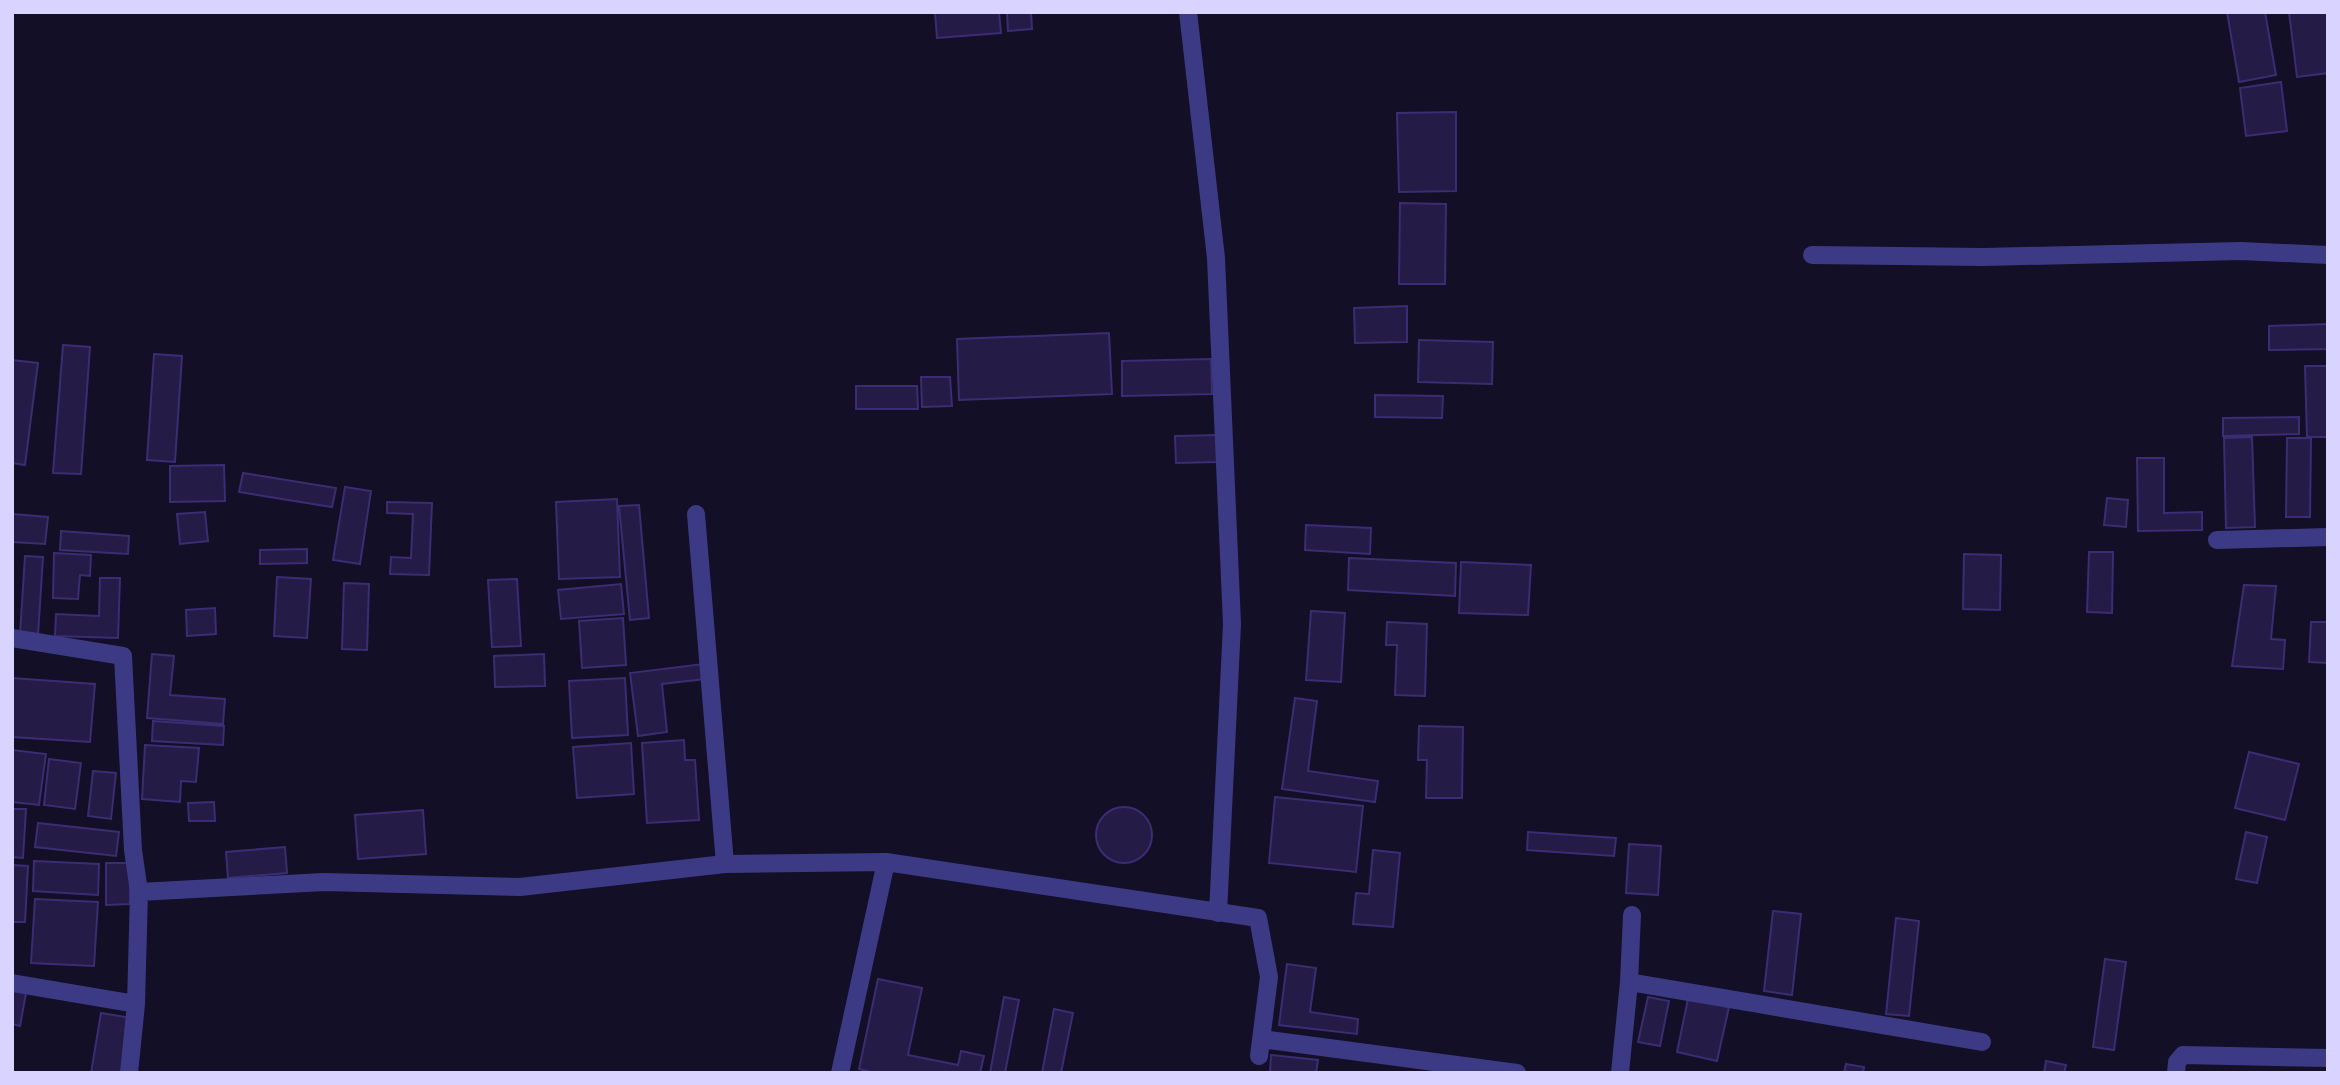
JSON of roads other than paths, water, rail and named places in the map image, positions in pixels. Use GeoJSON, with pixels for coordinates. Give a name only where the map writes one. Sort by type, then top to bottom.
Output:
{"type":"FeatureCollection","features":[{"type":"Feature","properties":{"kind":"street"},"geometry":{"type":"LineString","coordinates":[[1188,12],[1216,258],[1232,624],[1217,913]]}},
{"type":"Feature","properties":{"kind":"street"},"geometry":{"type":"LineString","coordinates":[[1812,255],[1984,257],[2241,251],[2328,255]]}},
{"type":"Feature","properties":{"kind":"street"},"geometry":{"type":"LineString","coordinates":[[696,514],[726,864]]}},
{"type":"Feature","properties":{"kind":"street"},"geometry":{"type":"LineString","coordinates":[[2217,540],[2328,537]]}},
{"type":"Feature","properties":{"kind":"street"},"geometry":{"type":"LineString","coordinates":[[12,638],[123,656],[133,850],[139,892],[136,1004],[129,1073]]}},
{"type":"Feature","properties":{"kind":"street"},"geometry":{"type":"LineString","coordinates":[[840,1073],[886,862]]}},
{"type":"Feature","properties":{"kind":"street"},"geometry":{"type":"LineString","coordinates":[[139,892],[324,882],[520,887],[726,864],[886,862],[1259,919],[1269,976],[1261,1048],[1517,1073]]}},
{"type":"Feature","properties":{"kind":"street"},"geometry":{"type":"LineString","coordinates":[[1620,1073],[1632,915]]}},
{"type":"Feature","properties":{"kind":"street"},"geometry":{"type":"LineString","coordinates":[[1629,982],[1982,1042]]}},
{"type":"Feature","properties":{"kind":"street"},"geometry":{"type":"LineString","coordinates":[[12,983],[136,1004]]}},
{"type":"Feature","properties":{"kind":"street"},"geometry":{"type":"LineString","coordinates":[[2176,1073],[2177,1062],[2183,1055],[2328,1058]]}}]}
